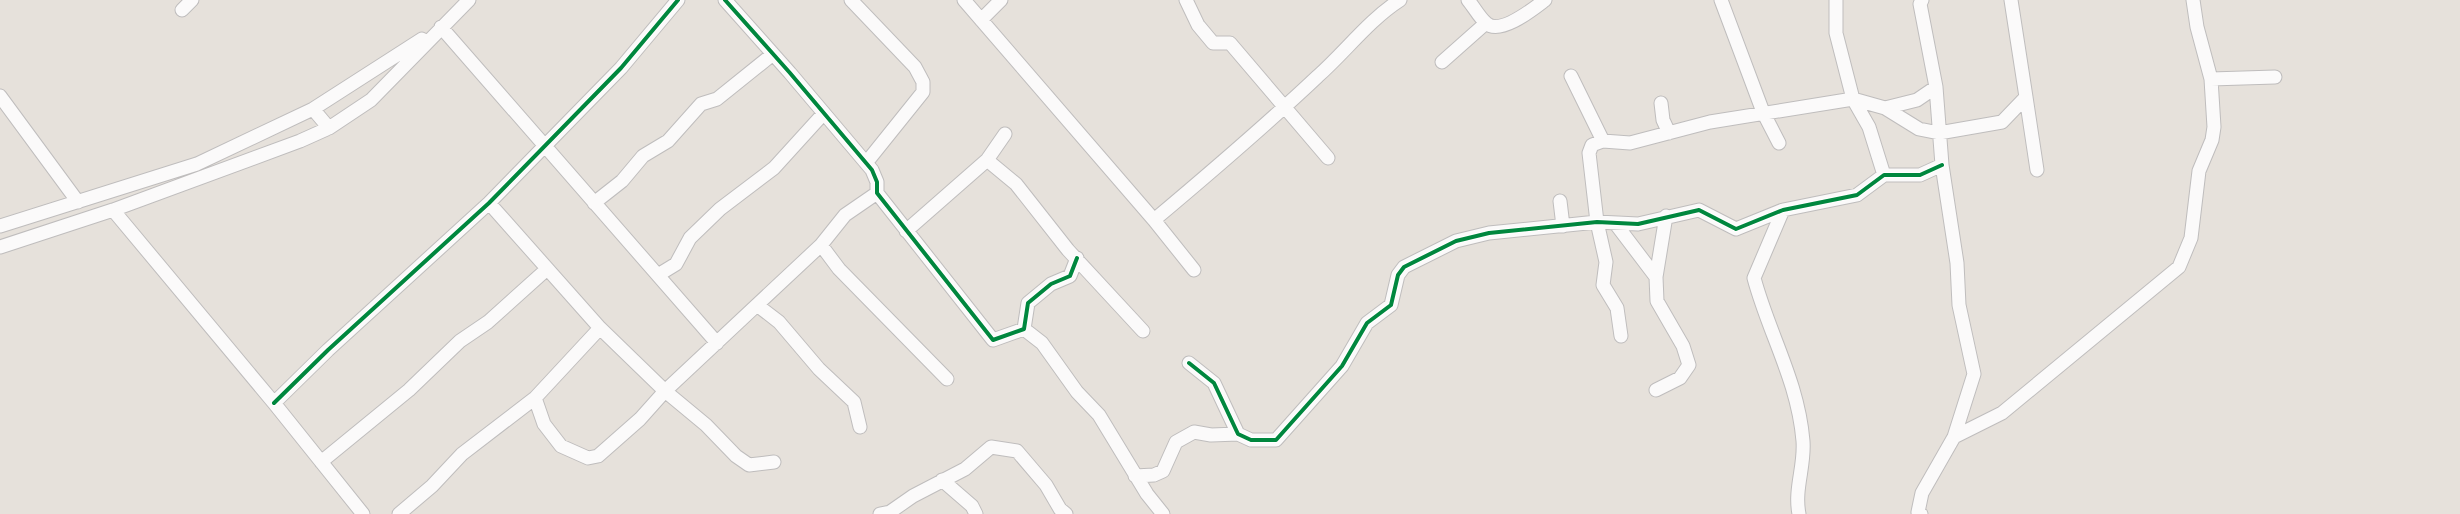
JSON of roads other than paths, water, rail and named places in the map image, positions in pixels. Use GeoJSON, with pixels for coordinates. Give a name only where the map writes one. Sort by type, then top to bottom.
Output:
{"type":"FeatureCollection","features":[{"type":"Feature","properties":{"kind":"street"},"geometry":{"type":"LineString","coordinates":[[182,10],[192,0]]}},
{"type":"Feature","properties":{"kind":"street"},"geometry":{"type":"LineString","coordinates":[[0,247],[113,210],[300,141],[329,128],[371,100],[469,0]]}},
{"type":"Feature","properties":{"kind":"street"},"geometry":{"type":"LineString","coordinates":[[274,403],[328,350],[489,203],[544,145],[621,68],[678,0]]}},
{"type":"Feature","properties":{"kind":"street"},"geometry":{"type":"LineString","coordinates":[[725,0],[866,162],[877,182],[877,193],[993,340],[1024,329]]}},
{"type":"Feature","properties":{"kind":"street"},"geometry":{"type":"LineString","coordinates":[[852,0],[915,66],[924,82],[923,92],[866,162]]}},
{"type":"Feature","properties":{"kind":"street"},"geometry":{"type":"LineString","coordinates":[[964,0],[1154,220],[1194,270]]}},
{"type":"Feature","properties":{"kind":"street"},"geometry":{"type":"LineString","coordinates":[[981,20],[1001,0]]}},
{"type":"Feature","properties":{"kind":"street"},"geometry":{"type":"LineString","coordinates":[[1186,0],[1198,25],[1213,43],[1230,44],[1328,158]]}},
{"type":"Feature","properties":{"kind":"street"},"geometry":{"type":"LineString","coordinates":[[1154,220],[1285,107],[1341,55],[1380,12],[1400,0]]}},
{"type":"Feature","properties":{"kind":"street"},"geometry":{"type":"LineString","coordinates":[[1468,0],[1486,23],[1492,26],[1509,24],[1544,0]]}},
{"type":"Feature","properties":{"kind":"street"},"geometry":{"type":"LineString","coordinates":[[1721,0],[1763,112],[1779,143]]}},
{"type":"Feature","properties":{"kind":"street"},"geometry":{"type":"LineString","coordinates":[[1836,0],[1836,33],[1853,99],[1869,127],[1884,175]]}},
{"type":"Feature","properties":{"kind":"street"},"geometry":{"type":"LineString","coordinates":[[1918,513],[1922,493],[1954,436],[1974,374],[1959,305],[1957,263],[1942,165],[1936,87],[1920,4],[1922,0]]}},
{"type":"Feature","properties":{"kind":"street"},"geometry":{"type":"LineString","coordinates":[[2011,0],[2038,170]]}},
{"type":"Feature","properties":{"kind":"street"},"geometry":{"type":"LineString","coordinates":[[1954,436],[2002,413],[2179,267],[2191,238],[2199,171],[2212,140],[2214,128],[2211,79],[2197,27],[2193,0]]}},
{"type":"Feature","properties":{"kind":"street"},"geometry":{"type":"LineString","coordinates":[[1442,62],[1486,23]]}},
{"type":"Feature","properties":{"kind":"street"},"geometry":{"type":"LineString","coordinates":[[0,226],[197,164],[313,109],[441,27]]}},
{"type":"Feature","properties":{"kind":"street"},"geometry":{"type":"LineString","coordinates":[[441,27],[718,343]]}},
{"type":"Feature","properties":{"kind":"street"},"geometry":{"type":"LineString","coordinates":[[594,203],[622,182],[643,156],[668,141],[701,104],[717,99],[773,54]]}},
{"type":"Feature","properties":{"kind":"street"},"geometry":{"type":"LineString","coordinates":[[1571,76],[1603,141]]}},
{"type":"Feature","properties":{"kind":"street"},"geometry":{"type":"LineString","coordinates":[[2211,79],[2275,77]]}},
{"type":"Feature","properties":{"kind":"street"},"geometry":{"type":"LineString","coordinates":[[1885,108],[1917,100],[1936,87]]}},
{"type":"Feature","properties":{"kind":"street"},"geometry":{"type":"LineString","coordinates":[[0,96],[78,202]]}},
{"type":"Feature","properties":{"kind":"street"},"geometry":{"type":"LineString","coordinates":[[1621,336],[1617,308],[1603,285],[1606,262],[1598,222],[1589,153],[1592,145],[1603,141],[1630,143],[1710,122],[1763,112],[1853,99],[1885,108],[1919,129],[1939,133],[2002,122],[2026,97]]}},
{"type":"Feature","properties":{"kind":"street"},"geometry":{"type":"LineString","coordinates":[[1661,102],[1663,120],[1669,133]]}},
{"type":"Feature","properties":{"kind":"street"},"geometry":{"type":"LineString","coordinates":[[313,109],[329,128]]}},
{"type":"Feature","properties":{"kind":"street"},"geometry":{"type":"LineString","coordinates":[[658,275],[676,264],[690,238],[720,210],[774,168],[824,113]]}},
{"type":"Feature","properties":{"kind":"street"},"geometry":{"type":"LineString","coordinates":[[906,231],[987,160],[1005,134]]}},
{"type":"Feature","properties":{"kind":"street"},"geometry":{"type":"LineString","coordinates":[[987,160],[1016,184],[1077,258],[1143,331]]}},
{"type":"Feature","properties":{"kind":"street"},"geometry":{"type":"LineString","coordinates":[[1135,476],[1154,476],[1163,471],[1176,442],[1194,432],[1211,435],[1238,434],[1252,440],[1276,440],[1342,366],[1367,323],[1391,305],[1398,275],[1404,267],[1456,241],[1489,233],[1598,222],[1638,224],[1653,222],[1666,216],[1699,210],[1736,229],[1783,210],[1857,195],[1884,175],[1920,175],[1942,165]]}},
{"type":"Feature","properties":{"kind":"street"},"geometry":{"type":"LineString","coordinates":[[535,398],[544,424],[561,446],[588,458],[598,456],[640,419],[665,391],[821,245],[845,215],[877,193]]}},
{"type":"Feature","properties":{"kind":"street"},"geometry":{"type":"LineString","coordinates":[[1560,201],[1563,226]]}},
{"type":"Feature","properties":{"kind":"street"},"geometry":{"type":"LineString","coordinates":[[489,203],[600,328],[665,391],[706,425],[736,456],[748,465],[774,462]]}},
{"type":"Feature","properties":{"kind":"street"},"geometry":{"type":"LineString","coordinates":[[113,210],[274,403],[363,514]]}},
{"type":"Feature","properties":{"kind":"street"},"geometry":{"type":"LineString","coordinates":[[1783,210],[1754,278],[1794,386],[1803,442],[1796,499],[1799,514]]}},
{"type":"Feature","properties":{"kind":"street"},"geometry":{"type":"LineString","coordinates":[[1656,390],[1680,378],[1689,365],[1683,346],[1657,301],[1656,278],[1666,216]]}},
{"type":"Feature","properties":{"kind":"street"},"geometry":{"type":"LineString","coordinates":[[1615,223],[1656,278]]}},
{"type":"Feature","properties":{"kind":"street"},"geometry":{"type":"LineString","coordinates":[[821,245],[840,269],[947,379]]}},
{"type":"Feature","properties":{"kind":"street"},"geometry":{"type":"LineString","coordinates":[[1024,329],[1028,303],[1051,284],[1070,276],[1077,258]]}},
{"type":"Feature","properties":{"kind":"street"},"geometry":{"type":"LineString","coordinates":[[321,462],[409,390],[454,346],[488,322],[547,269]]}},
{"type":"Feature","properties":{"kind":"street"},"geometry":{"type":"LineString","coordinates":[[757,305],[779,322],[819,369],[854,402],[860,427]]}},
{"type":"Feature","properties":{"kind":"street"},"geometry":{"type":"LineString","coordinates":[[399,514],[432,486],[462,454],[535,398],[600,328]]}},
{"type":"Feature","properties":{"kind":"street"},"geometry":{"type":"LineString","coordinates":[[1024,329],[1042,343],[1077,392],[1099,415],[1135,476],[1163,514]]}},
{"type":"Feature","properties":{"kind":"street"},"geometry":{"type":"LineString","coordinates":[[1189,362],[1214,383],[1238,434]]}},
{"type":"Feature","properties":{"kind":"street"},"geometry":{"type":"LineString","coordinates":[[880,514],[890,512],[942,480],[965,469],[991,447],[1016,451],[1046,485],[1060,509],[1066,514]]}},
{"type":"Feature","properties":{"kind":"street"},"geometry":{"type":"LineString","coordinates":[[942,480],[972,506],[976,514]]}}]}
